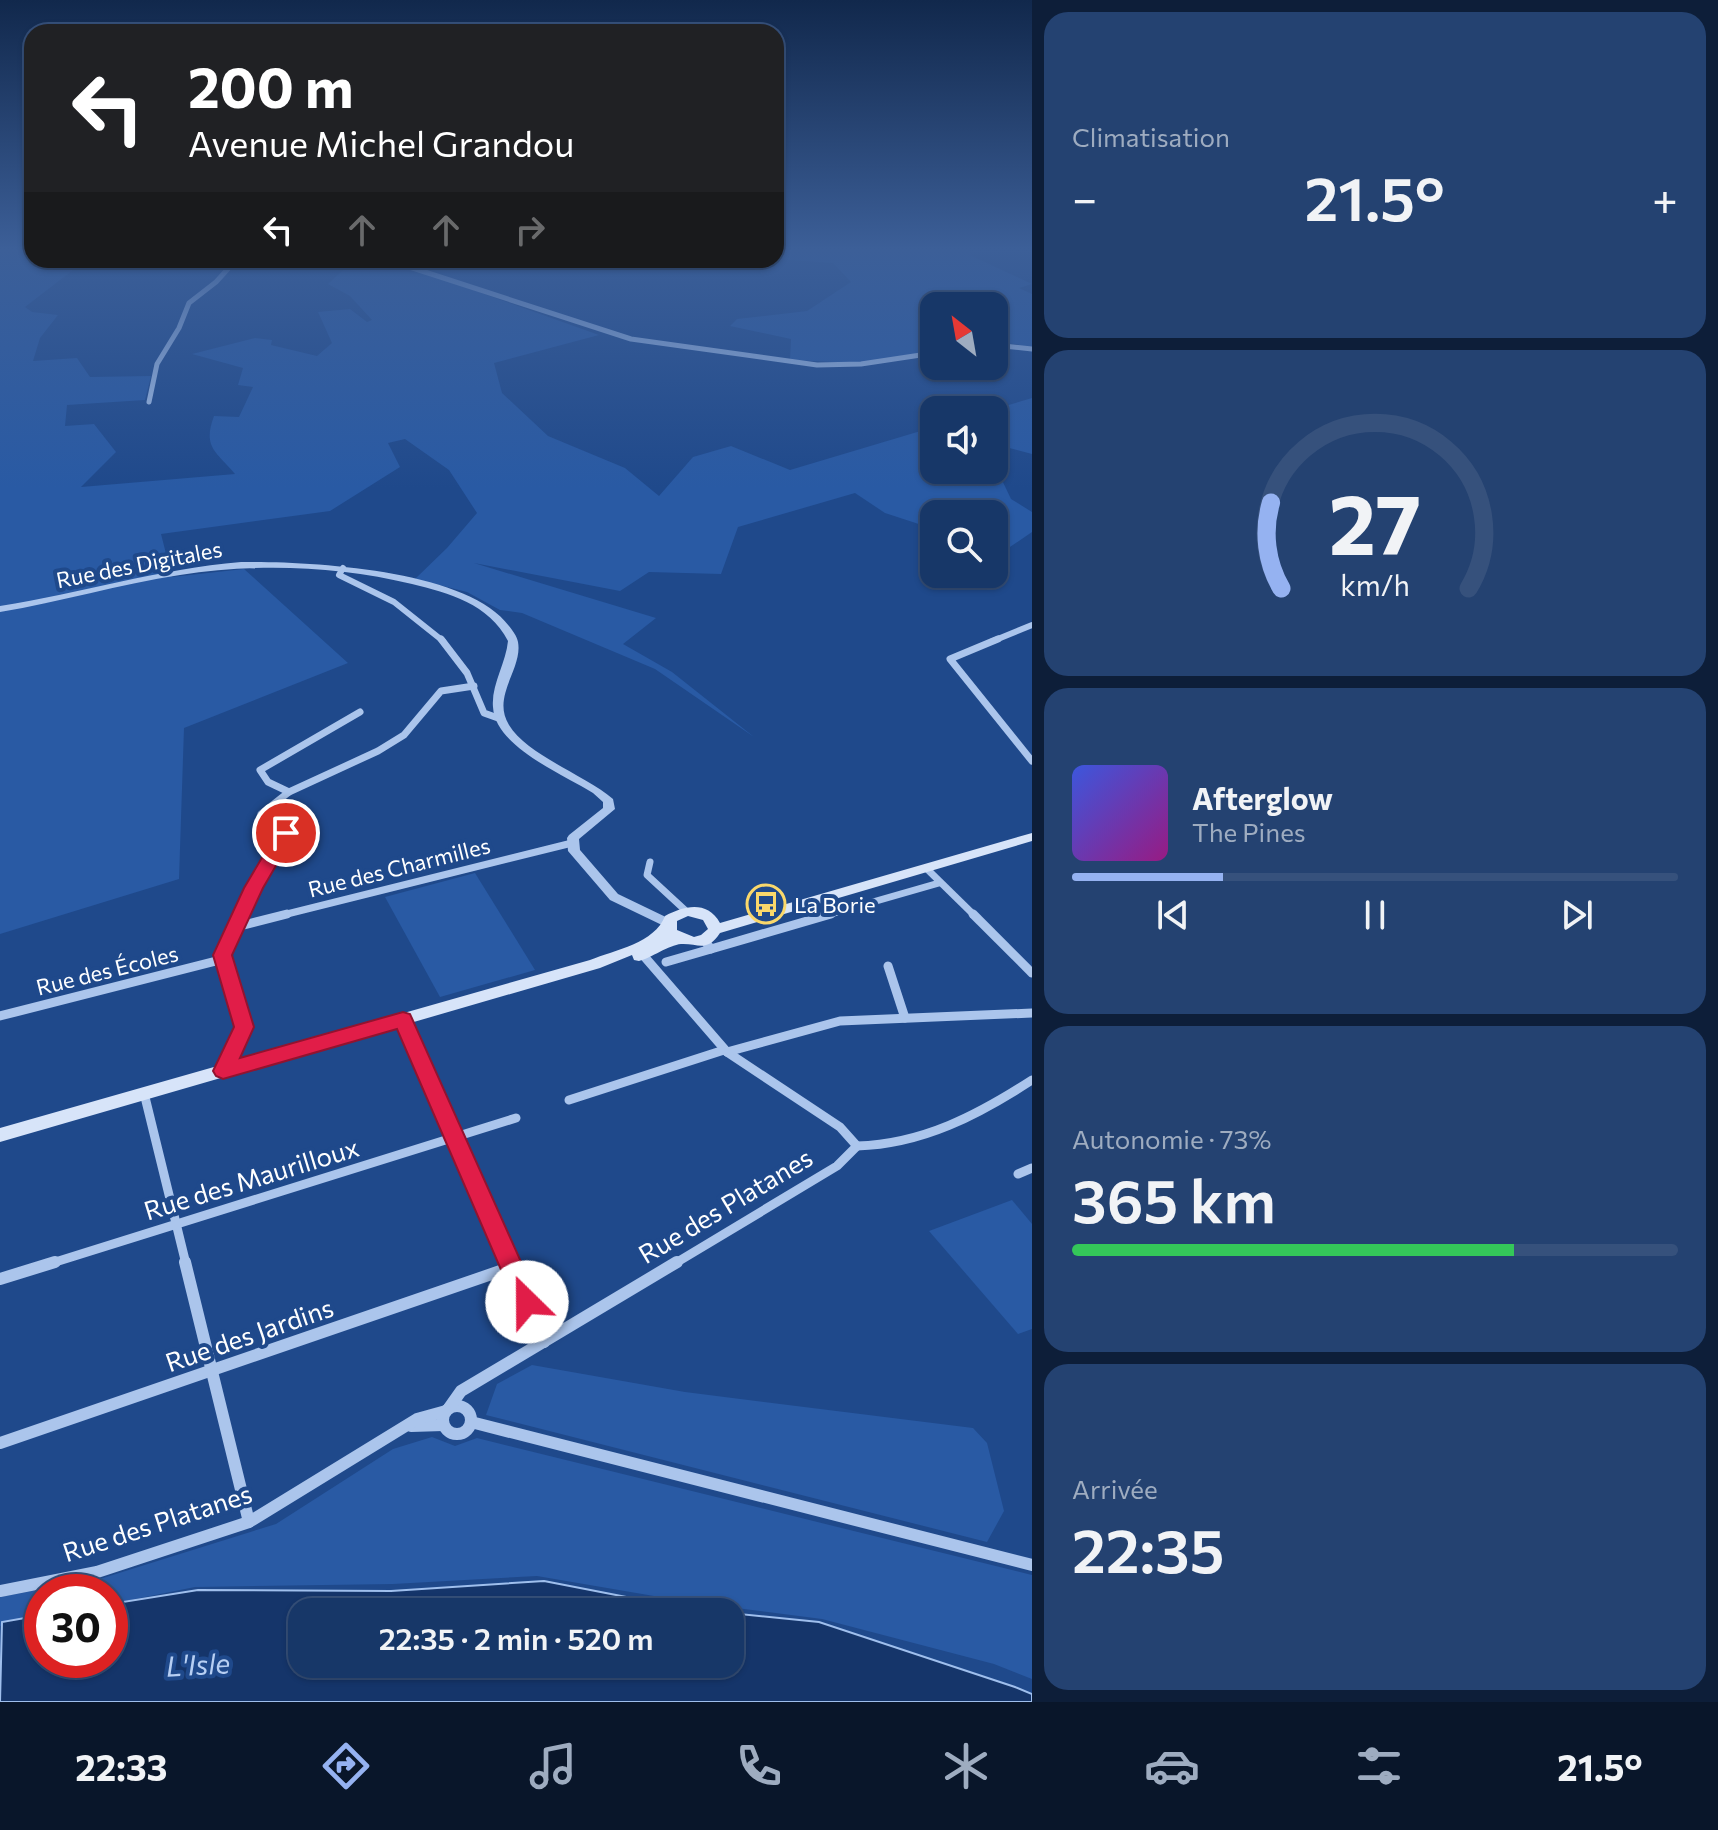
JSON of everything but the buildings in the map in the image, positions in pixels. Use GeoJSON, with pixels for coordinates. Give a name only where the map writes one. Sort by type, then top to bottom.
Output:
{"type":"FeatureCollection","features":[{"type":"Feature","properties":{"kind":"main road"},"geometry":{"type":"LineString","coordinates":[[0,1135],[595,964],[665,935],[680,939],[710,934],[767,912],[1032,837]]}},
{"type":"Feature","properties":{"kind":"main road"},"geometry":{"type":"LineString","coordinates":[[595,964],[617,963],[699,912],[710,934]]}},
{"type":"Feature","properties":{"kind":"street"},"geometry":{"type":"LineString","coordinates":[[149,402],[157,364],[178,329]]}},
{"type":"Feature","properties":{"kind":"street"},"geometry":{"type":"LineString","coordinates":[[602,329],[631,339],[817,365],[848,365],[920,355]]}},
{"type":"Feature","properties":{"kind":"street"},"geometry":{"type":"LineString","coordinates":[[1008,346],[1032,349]]}},
{"type":"Feature","properties":{"kind":"street","name":"Rue des Digitales"},"geometry":{"type":"LineString","coordinates":[[0,609],[199,569],[278,565],[343,568],[439,589],[473,601],[492,612],[505,625],[513,641],[498,702],[498,718]]}},
{"type":"Feature","properties":{"kind":"street"},"geometry":{"type":"LineString","coordinates":[[343,568],[339,575],[365,586],[424,621],[467,671],[484,713],[498,718],[517,741],[609,801],[609,809],[579,832],[572,843],[578,858],[614,897],[636,910],[665,935],[710,934],[939,883]]}},
{"type":"Feature","properties":{"kind":"street"},"geometry":{"type":"LineString","coordinates":[[1032,625],[950,659],[1032,761]]}},
{"type":"Feature","properties":{"kind":"street"},"geometry":{"type":"LineString","coordinates":[[223,1071],[244,1027],[222,955],[254,888],[286,833],[284,827],[265,822],[261,814],[289,792],[378,751],[404,735],[441,691],[474,686]]}},
{"type":"Feature","properties":{"kind":"street"},"geometry":{"type":"LineString","coordinates":[[289,792],[271,784],[262,777],[260,770],[360,712]]}},
{"type":"Feature","properties":{"kind":"street","name":"Rue des Charmilles"},"geometry":{"type":"LineString","coordinates":[[236,927],[572,843]]}},
{"type":"Feature","properties":{"kind":"street"},"geometry":{"type":"LineString","coordinates":[[650,862],[647,875],[665,935],[654,968]]}},
{"type":"Feature","properties":{"kind":"street"},"geometry":{"type":"LineString","coordinates":[[926,868],[1032,973]]}},
{"type":"Feature","properties":{"kind":"street"},"geometry":{"type":"LineString","coordinates":[[654,968],[665,935]]}},
{"type":"Feature","properties":{"kind":"street","name":"Rue des Écoles"},"geometry":{"type":"LineString","coordinates":[[0,1016],[224,959]]}},
{"type":"Feature","properties":{"kind":"street"},"geometry":{"type":"LineString","coordinates":[[888,966],[905,1018]]}},
{"type":"Feature","properties":{"kind":"street"},"geometry":{"type":"LineString","coordinates":[[654,968],[726,1051],[840,1127],[857,1146],[892,1145],[982,1113],[1032,1080]]}},
{"type":"Feature","properties":{"kind":"street"},"geometry":{"type":"LineString","coordinates":[[569,1100],[726,1051],[840,1021],[1032,1013]]}},
{"type":"Feature","properties":{"kind":"street"},"geometry":{"type":"LineString","coordinates":[[403,1019],[544,1342]]}},
{"type":"Feature","properties":{"kind":"street"},"geometry":{"type":"LineString","coordinates":[[144,1093],[249,1522]]}},
{"type":"Feature","properties":{"kind":"street","name":"Rue des Maurilloux"},"geometry":{"type":"LineString","coordinates":[[0,1279],[516,1118]]}},
{"type":"Feature","properties":{"kind":"street","name":"Rue des Platanes"},"geometry":{"type":"LineString","coordinates":[[448,1410],[457,1395],[472,1385],[837,1166],[857,1146]]}},
{"type":"Feature","properties":{"kind":"street"},"geometry":{"type":"LineString","coordinates":[[1018,1174],[1032,1168]]}},
{"type":"Feature","properties":{"kind":"street","name":"Rue des Jardins"},"geometry":{"type":"LineString","coordinates":[[0,1443],[512,1267]]}},
{"type":"Feature","properties":{"kind":"street"},"geometry":{"type":"LineString","coordinates":[[472,1385],[469,1416],[1032,1565]]}},
{"type":"Feature","properties":{"kind":"street","name":"Rue des Platanes"},"geometry":{"type":"LineString","coordinates":[[0,1591],[97,1572],[249,1522],[402,1428],[417,1419],[459,1406],[469,1416],[466,1430],[458,1433],[449,1431],[443,1425],[429,1423],[402,1428]]}},
{"type":"Feature","properties":{"kind":"street"},"geometry":{"type":"LineString","coordinates":[[443,1425],[448,1410]]}},
{"type":"Feature","properties":{"kind":"shaded area"},"geometry":{"type":"Polygon","coordinates":[[[0,329],[47,329],[40,338],[33,361],[77,358],[90,377],[151,376],[145,400],[67,405],[65,426],[94,424],[116,452],[81,487],[235,474],[213,449],[211,427],[214,416],[239,417],[253,387],[238,385],[243,368],[192,354],[255,338],[272,340],[271,345],[317,356],[332,343],[326,329],[583,329],[599,335],[494,363],[502,393],[548,436],[625,468],[659,496],[693,457],[731,446],[790,470],[920,431],[920,484],[1004,484],[1011,499],[1032,512],[1032,532],[1008,548],[1008,500],[920,500],[920,524],[885,513],[855,493],[738,527],[721,574],[649,572],[620,591],[474,563],[656,618],[623,644],[672,672],[754,737],[655,669],[522,613],[500,610],[467,592],[415,579],[477,513],[449,470],[405,439],[388,443],[400,467],[330,511],[161,534],[172,577],[244,569],[348,663],[184,728],[179,879],[0,934],[0,329]]]}},
{"type":"Feature","properties":{"kind":"shaded area"},"geometry":{"type":"Polygon","coordinates":[[[746,329],[920,329],[920,353],[857,363],[790,360],[791,339],[746,329]]]}},
{"type":"Feature","properties":{"kind":"shaded area"},"geometry":{"type":"Polygon","coordinates":[[[1008,329],[1032,329],[1032,351],[1008,344],[1008,329]]]}},
{"type":"Feature","properties":{"kind":"shaded area"},"geometry":{"type":"Polygon","coordinates":[[[1032,398],[1032,454],[1008,448],[1008,405],[1032,398]]]}},
{"type":"Feature","properties":{"kind":"shaded area"},"geometry":{"type":"Polygon","coordinates":[[[475,873],[535,970],[440,997],[385,897],[475,873]]]}},
{"type":"Feature","properties":{"kind":"shaded area"},"geometry":{"type":"Polygon","coordinates":[[[1012,1200],[1032,1224],[1032,1329],[1018,1334],[929,1231],[1012,1200]]]}},
{"type":"Feature","properties":{"kind":"shaded area"},"geometry":{"type":"Polygon","coordinates":[[[532,1365],[685,1392],[973,1428],[987,1443],[1004,1511],[987,1542],[486,1415],[497,1384],[532,1365]]]}},
{"type":"Feature","properties":{"kind":"shaded area"},"geometry":{"type":"Polygon","coordinates":[[[432,1437],[455,1446],[477,1438],[1032,1575],[1032,1679],[994,1664],[822,1619],[744,1609],[744,1598],[666,1598],[537,1576],[393,1584],[195,1587],[128,1600],[128,1574],[116,1574],[276,1524],[393,1449],[432,1437]]]}},
{"type":"Feature","properties":{"kind":"shaded area"},"geometry":{"type":"Polygon","coordinates":[[[24,1593],[24,1621],[0,1626],[0,1597],[24,1593]]]}},
{"type":"Feature","properties":{"kind":"water","name":"L'Isle"},"geometry":{"type":"Polygon","coordinates":[[[544,1581],[632,1598],[288,1598],[288,1678],[744,1678],[744,1614],[819,1622],[1015,1687],[1032,1694],[1032,1702],[0,1702],[2,1622],[24,1618],[24,1678],[128,1678],[128,1601],[198,1590],[391,1591],[544,1581]]]}},
{"type":"Feature","properties":{"kind":"place","name":"La Borie"},"geometry":{"type":"Point","coordinates":[766,904]}},
{"type":"Feature","properties":{"kind":"route"},"geometry":{"type":"LineString","coordinates":[[286,833],[254,888],[222,955],[244,1027],[223,1071],[403,1019],[527,1302]]}}]}
